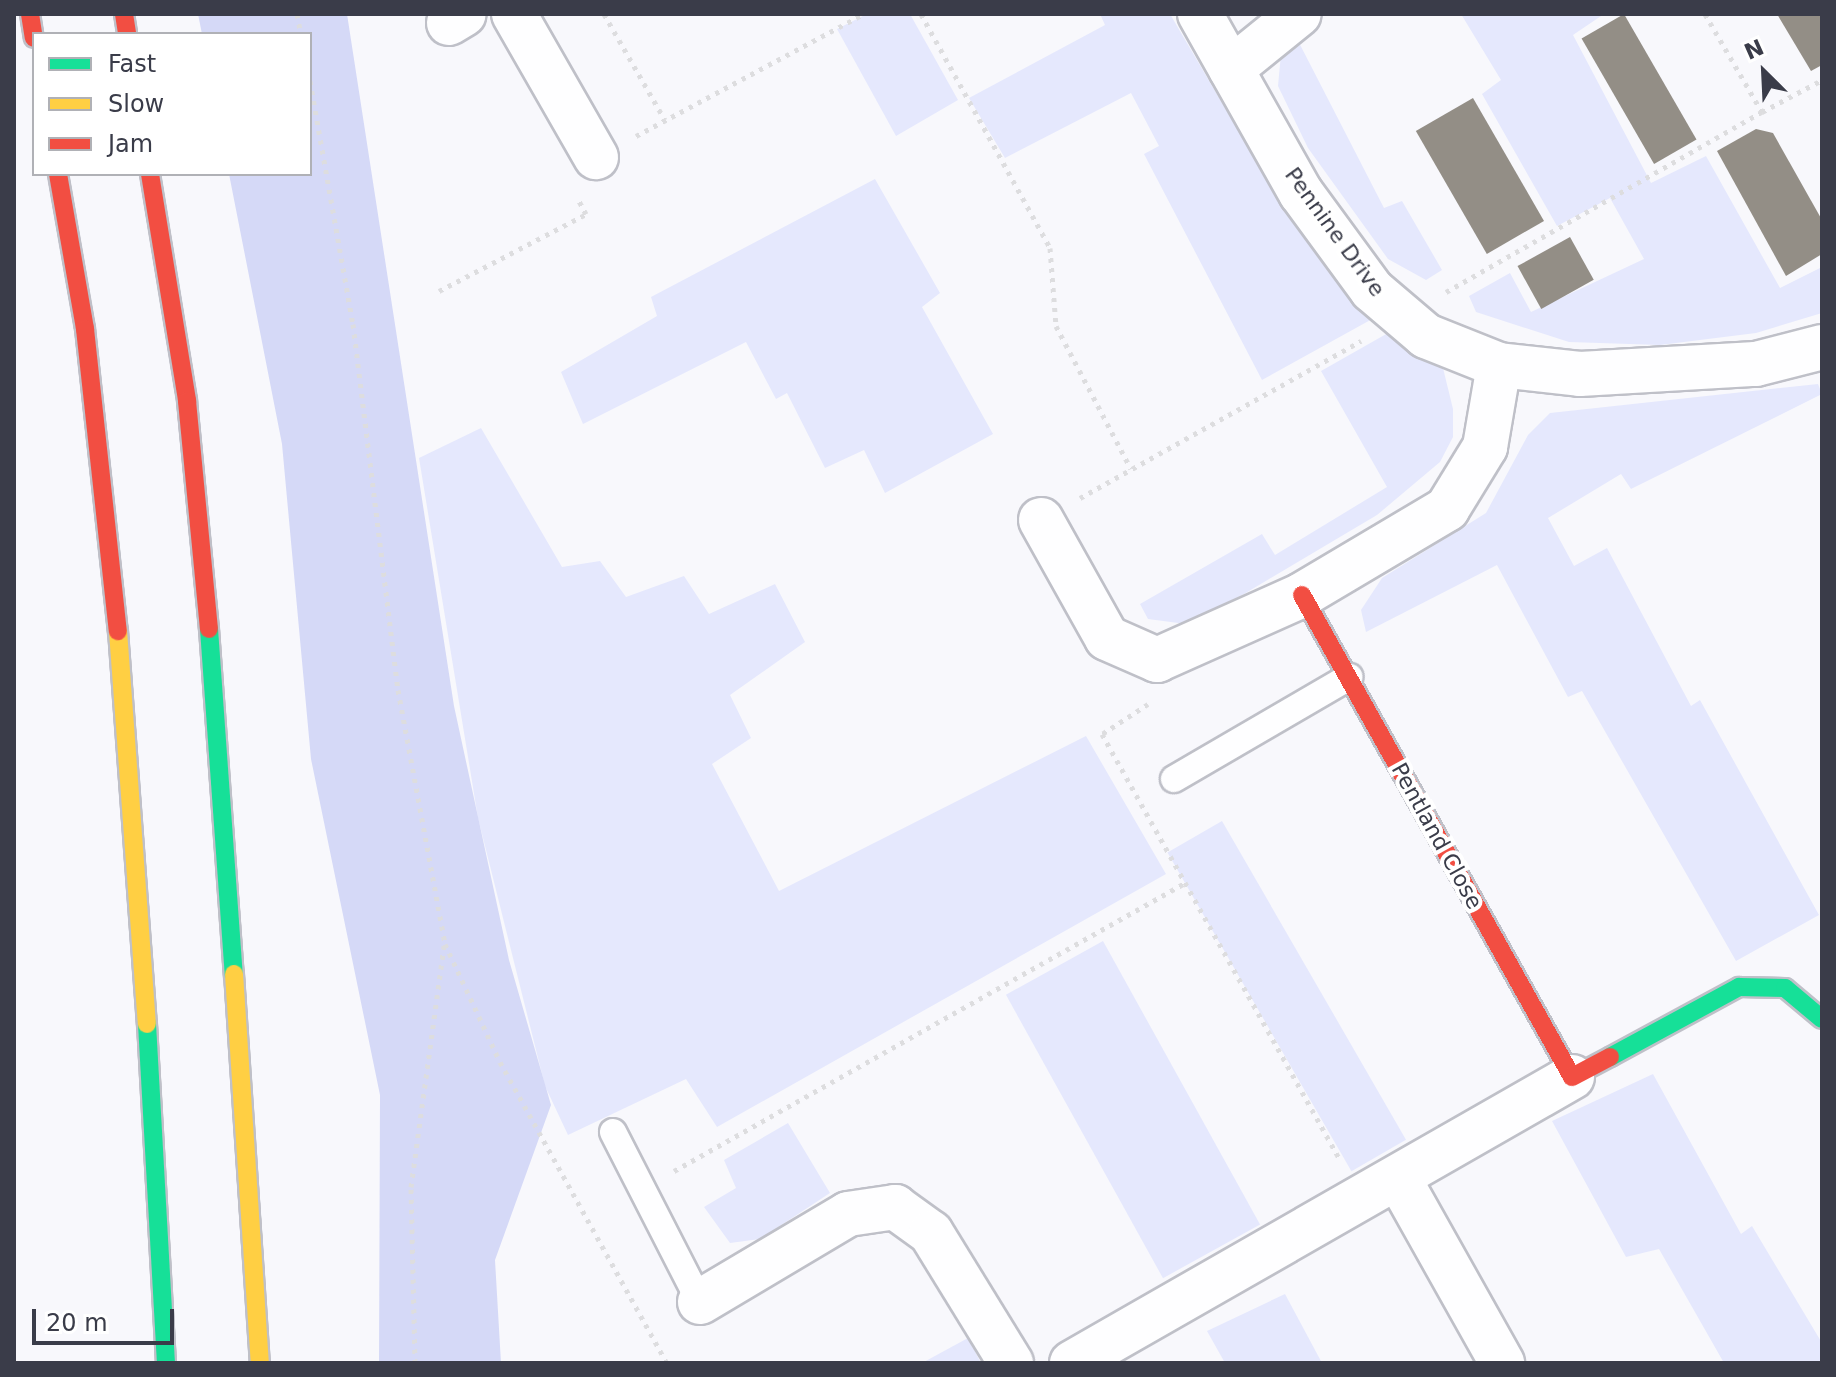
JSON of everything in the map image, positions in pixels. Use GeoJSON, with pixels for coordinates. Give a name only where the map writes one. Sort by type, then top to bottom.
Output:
{"type":"FeatureCollection","features":[{"type":"Feature","properties":{"kind":"main road"},"geometry":{"type":"LineString","coordinates":[[58,176],[85,329],[131,754],[166,1363]]}},
{"type":"Feature","properties":{"kind":"main road"},"geometry":{"type":"LineString","coordinates":[[150,176],[187,401],[217,725],[260,1363]]}},
{"type":"Feature","properties":{"kind":"main road","name":"Pentland Close"},"geometry":{"type":"LineString","coordinates":[[1302,595],[1572,1077]]}},
{"type":"Feature","properties":{"kind":"main road"},"geometry":{"type":"LineString","coordinates":[[1572,1077],[1739,987],[1785,988],[1822,1019]]}},
{"type":"Feature","properties":{"kind":"street"},"geometry":{"type":"LineString","coordinates":[[514,14],[596,157]]}},
{"type":"Feature","properties":{"kind":"street","name":"Pennine Drive"},"geometry":{"type":"LineString","coordinates":[[1200,14],[1301,193],[1372,290],[1426,336],[1499,365],[1580,374],[1671,372],[1756,364],[1822,347]]}},
{"type":"Feature","properties":{"kind":"street"},"geometry":{"type":"LineString","coordinates":[[1231,69],[1299,14]]}},
{"type":"Feature","properties":{"kind":"street"},"geometry":{"type":"LineString","coordinates":[[1041,520],[1107,638],[1157,660],[1302,595],[1447,509],[1485,447],[1499,365]]}},
{"type":"Feature","properties":{"kind":"street"},"geometry":{"type":"LineString","coordinates":[[1072,1363],[1382,1191],[1572,1077]]}},
{"type":"Feature","properties":{"kind":"street"},"geometry":{"type":"LineString","coordinates":[[1382,1191],[1502,1363]]}},
{"type":"Feature","properties":{"kind":"street"},"geometry":{"type":"LineString","coordinates":[[700,1302],[848,1214],[895,1207],[931,1233],[1011,1363]]}},
{"type":"Feature","properties":{"kind":"lane"},"geometry":{"type":"LineString","coordinates":[[1174,779],[1349,677]]}},
{"type":"Feature","properties":{"kind":"lane"},"geometry":{"type":"LineString","coordinates":[[613,1132],[700,1302]]}},
{"type":"Feature","properties":{"kind":"path"},"geometry":{"type":"LineString","coordinates":[[604,14],[665,121]]}},
{"type":"Feature","properties":{"kind":"path"},"geometry":{"type":"LineString","coordinates":[[921,14],[1050,248],[1056,326],[1132,470]]}},
{"type":"Feature","properties":{"kind":"path"},"geometry":{"type":"LineString","coordinates":[[1705,14],[1762,112]]}},
{"type":"Feature","properties":{"kind":"path"},"geometry":{"type":"LineString","coordinates":[[1041,520],[1822,80]]}},
{"type":"Feature","properties":{"kind":"path"},"geometry":{"type":"LineString","coordinates":[[312,92],[353,324],[398,690],[445,944],[500,1062],[667,1363]]}},
{"type":"Feature","properties":{"kind":"path"},"geometry":{"type":"LineString","coordinates":[[1157,660],[1147,707],[1102,734],[1185,883],[1382,1191]]}},
{"type":"Feature","properties":{"kind":"path"},"geometry":{"type":"LineString","coordinates":[[643,1189],[1185,883]]}},
{"type":"Feature","properties":{"kind":"path"},"geometry":{"type":"LineString","coordinates":[[415,1363],[411,1187],[445,944]]}},
{"type":"Feature","properties":{"kind":"shaded area"},"geometry":{"type":"Polygon","coordinates":[[[198,14],[347,14],[454,706],[509,960],[551,1105],[495,1260],[501,1363],[379,1363],[380,1095],[311,759],[282,444],[229,176],[312,176],[312,32],[202,32],[198,14]]]}},
{"type":"Feature","properties":{"kind":"shaded area"},"geometry":{"type":"Polygon","coordinates":[[[867,14],[910,14],[958,100],[896,136],[837,29],[867,14]]]}},
{"type":"Feature","properties":{"kind":"shaded area"},"geometry":{"type":"Polygon","coordinates":[[[1100,14],[1170,14],[1273,190],[1374,318],[1262,380],[1144,154],[1159,146],[1131,93],[1005,158],[969,98],[1105,25],[1100,14]]]}},
{"type":"Feature","properties":{"kind":"shaded area"},"geometry":{"type":"Polygon","coordinates":[[[1461,14],[1604,14],[1573,35],[1651,183],[1706,156],[1780,288],[1822,267],[1822,313],[1756,333],[1660,345],[1569,342],[1476,312],[1469,296],[1510,273],[1531,312],[1644,259],[1610,198],[1557,226],[1482,94],[1501,80],[1461,14]]]}},
{"type":"Feature","properties":{"kind":"shaded area"},"geometry":{"type":"Polygon","coordinates":[[[1293,31],[1384,208],[1402,201],[1442,270],[1426,280],[1388,259],[1308,148],[1278,86],[1282,43],[1293,31]]]}},
{"type":"Feature","properties":{"kind":"shaded area"},"geometry":{"type":"Polygon","coordinates":[[[875,179],[940,293],[922,307],[993,434],[885,493],[864,450],[825,468],[787,393],[776,399],[746,342],[583,424],[561,372],[657,316],[651,297],[875,179]]]}},
{"type":"Feature","properties":{"kind":"shaded area"},"geometry":{"type":"Polygon","coordinates":[[[1388,333],[1443,368],[1453,409],[1453,437],[1440,462],[1377,515],[1244,594],[1186,624],[1148,619],[1140,604],[1262,534],[1275,555],[1387,487],[1321,371],[1388,333]]]}},
{"type":"Feature","properties":{"kind":"shaded area"},"geometry":{"type":"Polygon","coordinates":[[[1818,384],[1822,394],[1631,489],[1621,474],[1548,518],[1574,566],[1607,548],[1691,706],[1700,700],[1819,915],[1736,961],[1582,691],[1568,697],[1497,565],[1366,632],[1361,610],[1382,578],[1486,513],[1528,435],[1550,413],[1818,384]]]}},
{"type":"Feature","properties":{"kind":"shaded area"},"geometry":{"type":"Polygon","coordinates":[[[481,428],[562,567],[600,561],[626,597],[684,576],[709,614],[775,584],[805,642],[730,695],[751,738],[712,764],[779,891],[1086,736],[1166,874],[717,1127],[686,1079],[568,1135],[545,1086],[478,818],[419,458],[481,428]]]}},
{"type":"Feature","properties":{"kind":"shaded area"},"geometry":{"type":"Polygon","coordinates":[[[1222,821],[1406,1140],[1351,1171],[1167,852],[1222,821]]]}},
{"type":"Feature","properties":{"kind":"shaded area"},"geometry":{"type":"Polygon","coordinates":[[[1103,941],[1260,1224],[1163,1278],[1006,995],[1103,941]]]}},
{"type":"Feature","properties":{"kind":"shaded area"},"geometry":{"type":"Polygon","coordinates":[[[1653,1074],[1741,1234],[1752,1226],[1822,1343],[1822,1363],[1724,1363],[1659,1249],[1626,1257],[1552,1121],[1653,1074]]]}},
{"type":"Feature","properties":{"kind":"shaded area"},"geometry":{"type":"Polygon","coordinates":[[[788,1123],[830,1193],[760,1239],[730,1243],[704,1207],[736,1188],[724,1160],[788,1123]]]}},
{"type":"Feature","properties":{"kind":"shaded area"},"geometry":{"type":"Polygon","coordinates":[[[1285,1294],[1322,1363],[1225,1363],[1207,1331],[1285,1294]]]}},
{"type":"Feature","properties":{"kind":"shaded area"},"geometry":{"type":"Polygon","coordinates":[[[968,1338],[981,1363],[922,1363],[968,1338]]]}},
{"type":"Feature","properties":{"kind":"building"},"geometry":{"type":"Polygon","coordinates":[[[1624,14],[1696,140],[1654,164],[1582,38],[1624,14]]]}},
{"type":"Feature","properties":{"kind":"building"},"geometry":{"type":"Polygon","coordinates":[[[1777,14],[1822,14],[1822,65],[1811,71],[1777,14]]]}},
{"type":"Feature","properties":{"kind":"building"},"geometry":{"type":"Polygon","coordinates":[[[1473,98],[1544,221],[1487,254],[1416,131],[1473,98]]]}},
{"type":"Feature","properties":{"kind":"building"},"geometry":{"type":"Polygon","coordinates":[[[1756,129],[1773,133],[1822,220],[1822,254],[1786,276],[1717,151],[1756,129]]]}},
{"type":"Feature","properties":{"kind":"building"},"geometry":{"type":"Polygon","coordinates":[[[1570,237],[1594,280],[1541,309],[1518,266],[1570,237]]]}},
{"type":"Feature","properties":{"kind":"traffic: fast"},"geometry":{"type":"LineString","coordinates":[[209,629],[234,974]]}},
{"type":"Feature","properties":{"kind":"traffic: fast"},"geometry":{"type":"LineString","coordinates":[[1610,1057],[1739,987],[1785,988],[1822,1019]]}},
{"type":"Feature","properties":{"kind":"traffic: fast"},"geometry":{"type":"LineString","coordinates":[[147,1024],[166,1363]]}},
{"type":"Feature","properties":{"kind":"traffic: slow"},"geometry":{"type":"LineString","coordinates":[[118,631],[147,1024]]}},
{"type":"Feature","properties":{"kind":"traffic: slow"},"geometry":{"type":"LineString","coordinates":[[234,974],[260,1363]]}},
{"type":"Feature","properties":{"kind":"traffic: jam"},"geometry":{"type":"LineString","coordinates":[[30,14],[33,32]]}},
{"type":"Feature","properties":{"kind":"traffic: jam"},"geometry":{"type":"LineString","coordinates":[[124,14],[127,32]]}},
{"type":"Feature","properties":{"kind":"traffic: jam"},"geometry":{"type":"LineString","coordinates":[[58,176],[85,329],[118,631]]}},
{"type":"Feature","properties":{"kind":"traffic: jam"},"geometry":{"type":"LineString","coordinates":[[150,176],[187,401],[209,629]]}},
{"type":"Feature","properties":{"kind":"traffic: jam"},"geometry":{"type":"LineString","coordinates":[[1302,595],[1572,1077],[1610,1057]]}}]}
